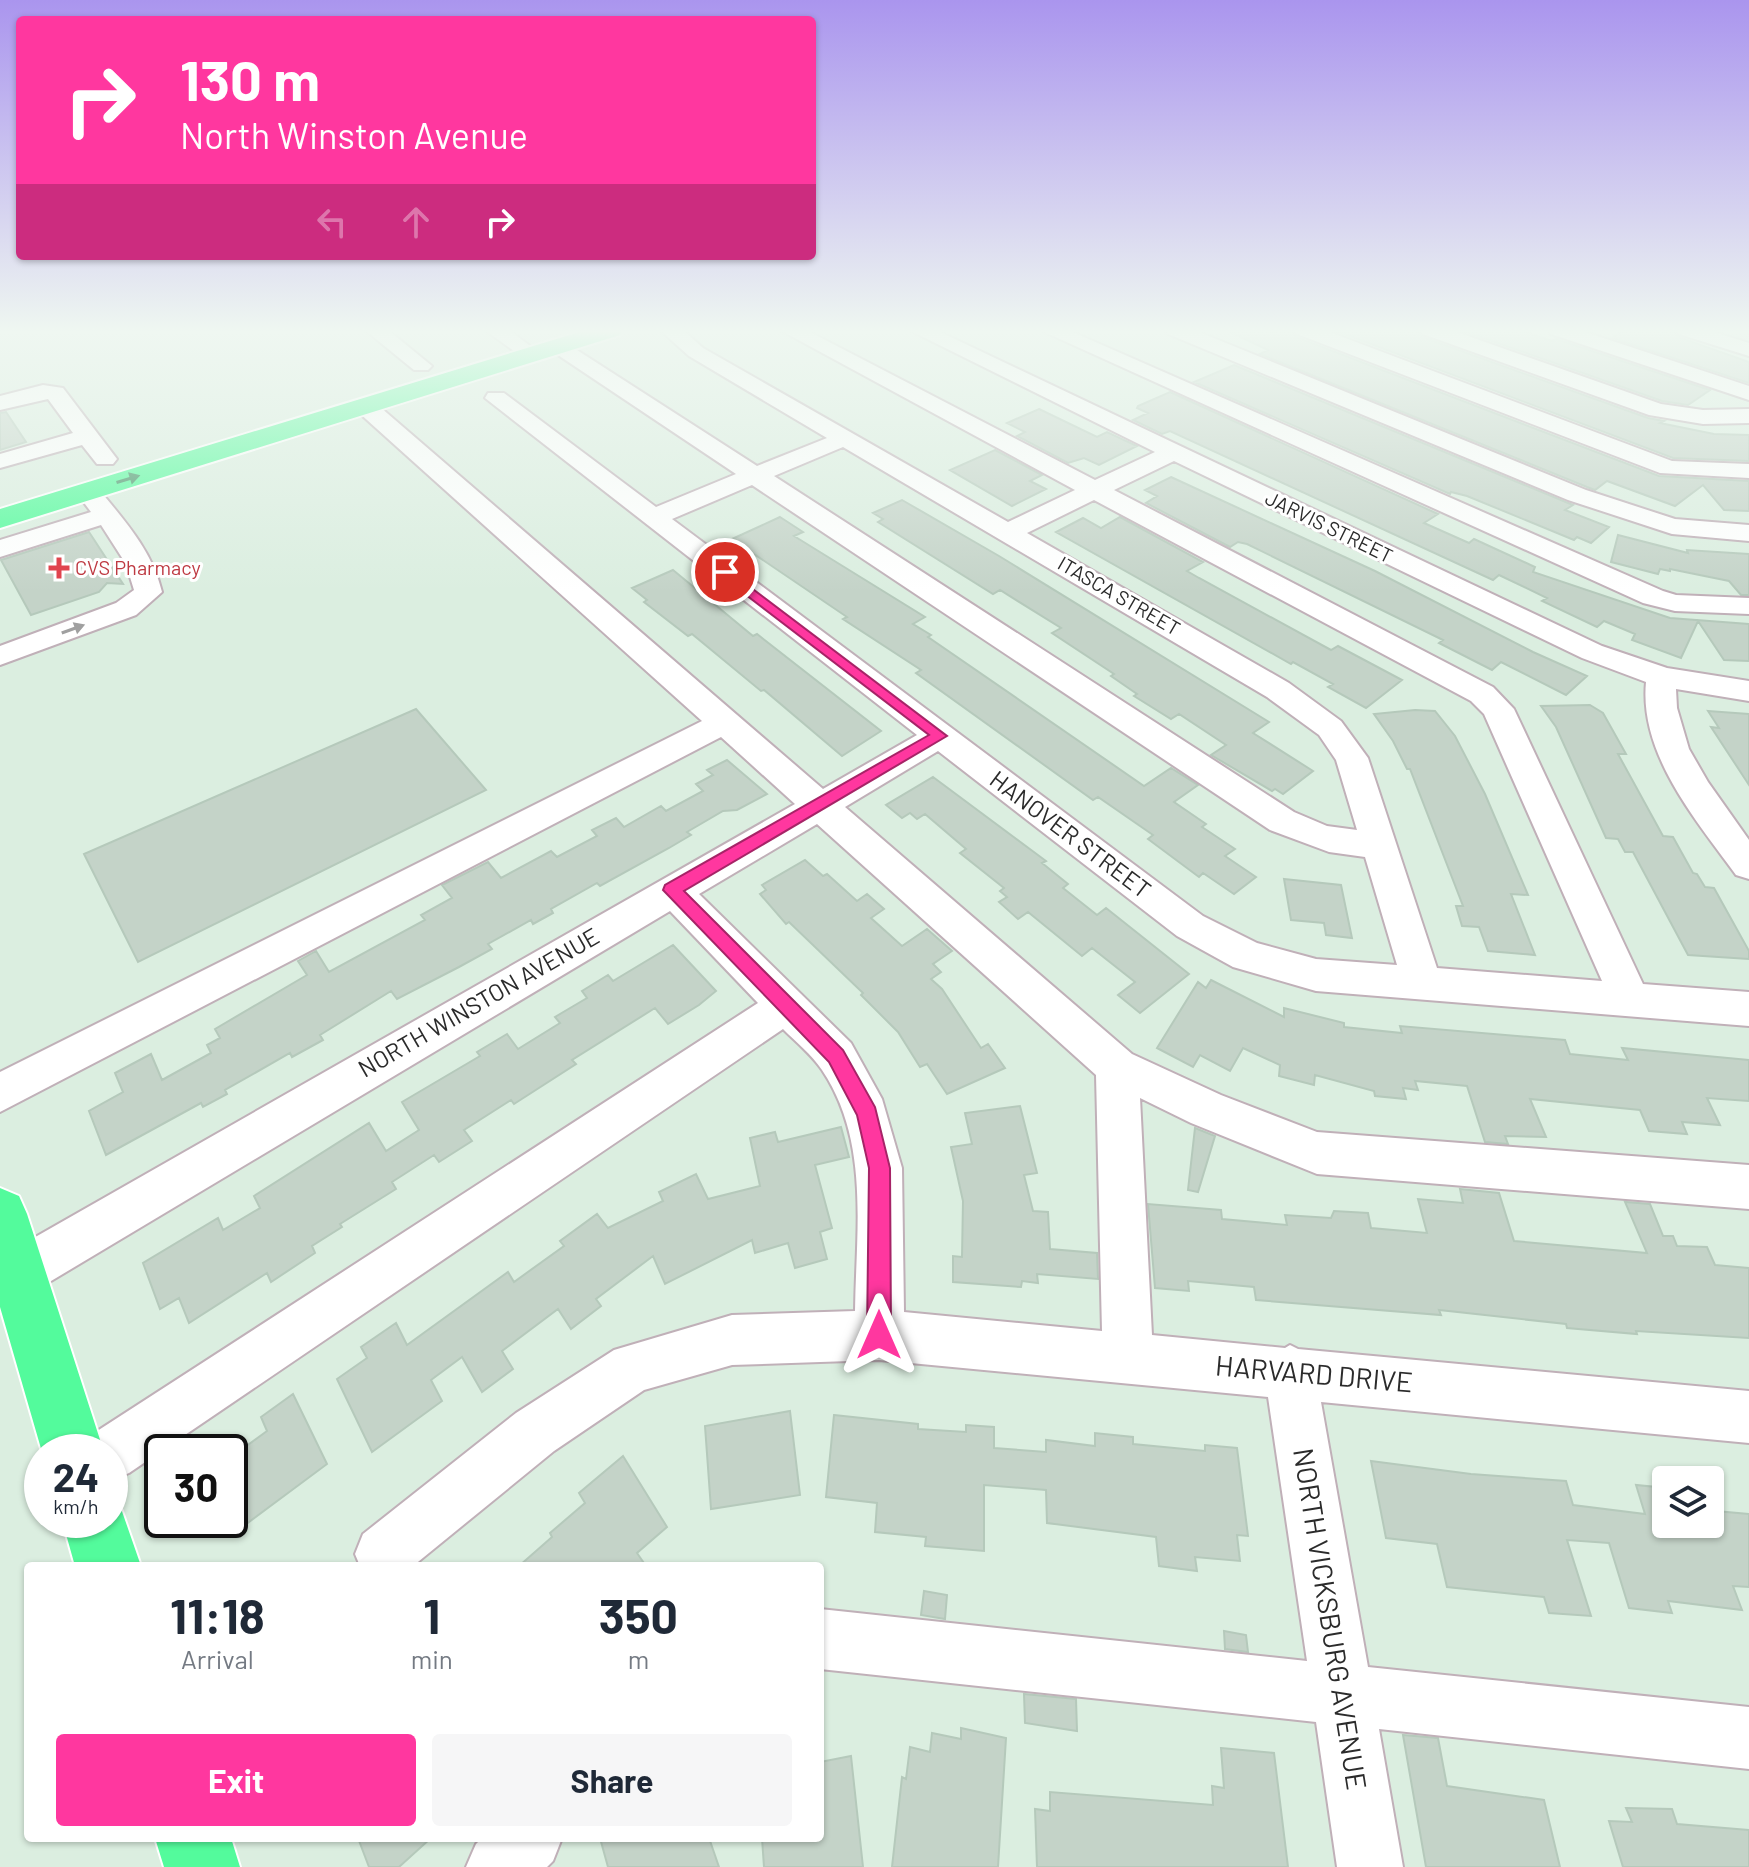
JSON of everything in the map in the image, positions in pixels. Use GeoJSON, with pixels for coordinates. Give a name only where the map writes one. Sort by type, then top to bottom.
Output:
{"type":"FeatureCollection","features":[{"type":"Feature","properties":{"kind":"main road"},"geometry":{"type":"LineString","coordinates":[[175,439],[247,417]]}},
{"type":"Feature","properties":{"kind":"main road"},"geometry":{"type":"LineString","coordinates":[[0,519],[81,480],[265,437],[329,417]]}},
{"type":"Feature","properties":{"kind":"main road"},"geometry":{"type":"LineString","coordinates":[[244,418],[265,437]]}},
{"type":"Feature","properties":{"kind":"main road"},"geometry":{"type":"LineString","coordinates":[[81,480],[105,459],[133,451]]}},
{"type":"Feature","properties":{"kind":"main road"},"geometry":{"type":"LineString","coordinates":[[0,1214],[68,1434]]}},
{"type":"Feature","properties":{"kind":"main road"},"geometry":{"type":"LineString","coordinates":[[99,1538],[107,1562]]}},
{"type":"Feature","properties":{"kind":"main road"},"geometry":{"type":"LineString","coordinates":[[194,1842],[202,1867]]}},
{"type":"Feature","properties":{"kind":"street"},"geometry":{"type":"LineString","coordinates":[[74,417],[105,459]]}},
{"type":"Feature","properties":{"kind":"street"},"geometry":{"type":"LineString","coordinates":[[378,417],[1117,1067],[1206,1109],[1317,1153],[1749,1187]]}},
{"type":"Feature","properties":{"kind":"street","name":"HANOVER STREET"},"geometry":{"type":"LineString","coordinates":[[521,417],[1190,926],[1247,956],[1316,975],[1749,1009]]}},
{"type":"Feature","properties":{"kind":"street"},"geometry":{"type":"LineString","coordinates":[[662,417],[756,475],[1282,821],[1314,837],[1341,844],[1379,844]]}},
{"type":"Feature","properties":{"kind":"street","name":"ITASCA STREET"},"geometry":{"type":"LineString","coordinates":[[810,417],[1265,682],[1330,728],[1352,758],[1422,983]]}},
{"type":"Feature","properties":{"kind":"street"},"geometry":{"type":"LineString","coordinates":[[956,417],[1482,694],[1498,709],[1631,1001]]}},
{"type":"Feature","properties":{"kind":"street","name":"JARVIS STREET"},"geometry":{"type":"LineString","coordinates":[[1099,417],[1579,646],[1662,677],[1749,691]]}},
{"type":"Feature","properties":{"kind":"street"},"geometry":{"type":"LineString","coordinates":[[1245,417],[1653,597],[1675,603],[1749,606]]}},
{"type":"Feature","properties":{"kind":"street"},"geometry":{"type":"LineString","coordinates":[[1385,417],[1577,495],[1643,518],[1672,526],[1749,533]]}},
{"type":"Feature","properties":{"kind":"street"},"geometry":{"type":"LineString","coordinates":[[1533,417],[1669,468],[1749,471]]}},
{"type":"Feature","properties":{"kind":"street"},"geometry":{"type":"LineString","coordinates":[[0,461],[88,436]]}},
{"type":"Feature","properties":{"kind":"street"},"geometry":{"type":"LineString","coordinates":[[653,517],[846,438]]}},
{"type":"Feature","properties":{"kind":"street"},"geometry":{"type":"LineString","coordinates":[[1009,532],[1173,452]]}},
{"type":"Feature","properties":{"kind":"street"},"geometry":{"type":"LineString","coordinates":[[0,656],[126,609],[148,592],[146,577],[133,550],[81,480]]}},
{"type":"Feature","properties":{"kind":"street"},"geometry":{"type":"LineString","coordinates":[[0,549],[106,515]]}},
{"type":"Feature","properties":{"kind":"street"},"geometry":{"type":"LineString","coordinates":[[1662,677],[1661,707],[1674,749],[1716,821],[1749,866]]}},
{"type":"Feature","properties":{"kind":"street"},"geometry":{"type":"LineString","coordinates":[[0,1093],[725,722]]}},
{"type":"Feature","properties":{"kind":"street","name":"NORTH WINSTON AVENUE"},"geometry":{"type":"LineString","coordinates":[[19,1273],[940,736]]}},
{"type":"Feature","properties":{"kind":"street"},"geometry":{"type":"LineString","coordinates":[[672,890],[836,1056],[867,1113],[880,1168],[879,1335]]}},
{"type":"Feature","properties":{"kind":"street"},"geometry":{"type":"LineString","coordinates":[[128,1442],[786,1006]]}},
{"type":"Feature","properties":{"kind":"street"},"geometry":{"type":"LineString","coordinates":[[1117,1067],[1128,1357]]}},
{"type":"Feature","properties":{"kind":"street","name":"HARVARD DRIVE"},"geometry":{"type":"LineString","coordinates":[[383,1554],[535,1432],[632,1368],[732,1340],[879,1335],[1290,1371],[1749,1417]]}},
{"type":"Feature","properties":{"kind":"street","name":"NORTH VICKSBURG AVENUE"},"geometry":{"type":"LineString","coordinates":[[1290,1371],[1370,1867]]}},
{"type":"Feature","properties":{"kind":"street"},"geometry":{"type":"LineString","coordinates":[[824,1639],[1342,1692],[1749,1738]]}},
{"type":"Feature","properties":{"kind":"street"},"geometry":{"type":"LineString","coordinates":[[499,1867],[526,1842]]}},
{"type":"Feature","properties":{"kind":"building"},"geometry":{"type":"Polygon","coordinates":[[[0,417],[9,417],[26,442],[0,450],[0,417]]]}},
{"type":"Feature","properties":{"kind":"building"},"geometry":{"type":"Polygon","coordinates":[[[1020,417],[1056,417],[1097,437],[1107,432],[1137,446],[1099,465],[1084,458],[1068,463],[1017,436],[1025,432],[1007,423],[1020,417]]]}},
{"type":"Feature","properties":{"kind":"building"},"geometry":{"type":"Polygon","coordinates":[[[1139,417],[1225,417],[1438,514],[1424,523],[1469,543],[1474,539],[1535,567],[1533,572],[1670,618],[1749,624],[1749,661],[1724,660],[1698,621],[1681,658],[1632,640],[1635,634],[1604,621],[1597,627],[1542,601],[1547,598],[1499,575],[1493,580],[1170,431],[1162,434],[1133,420],[1139,417]]]}},
{"type":"Feature","properties":{"kind":"building"},"geometry":{"type":"Polygon","coordinates":[[[1274,417],[1360,417],[1573,505],[1565,510],[1609,527],[1591,543],[1577,537],[1574,540],[1467,496],[1450,494],[1274,417]]]}},
{"type":"Feature","properties":{"kind":"building"},"geometry":{"type":"Polygon","coordinates":[[[1415,417],[1505,417],[1659,476],[1749,481],[1749,511],[1724,510],[1703,485],[1675,506],[1607,481],[1595,490],[1415,417]]]}},
{"type":"Feature","properties":{"kind":"building"},"geometry":{"type":"Polygon","coordinates":[[[1565,417],[1646,417],[1714,434],[1749,435],[1749,461],[1673,458],[1565,417]]]}},
{"type":"Feature","properties":{"kind":"building"},"geometry":{"type":"Polygon","coordinates":[[[995,450],[1042,475],[1030,481],[1046,489],[1012,506],[950,470],[995,450]]]}},
{"type":"Feature","properties":{"kind":"building"},"geometry":{"type":"Polygon","coordinates":[[[1171,477],[1375,571],[1533,652],[1587,676],[1566,695],[1501,662],[1492,670],[1439,643],[1443,640],[1247,544],[1238,542],[1230,547],[1146,503],[1157,496],[1145,490],[1171,477]]]}},
{"type":"Feature","properties":{"kind":"building"},"geometry":{"type":"Polygon","coordinates":[[[902,500],[1269,722],[1253,733],[1313,771],[1283,794],[1275,789],[1272,791],[1211,755],[1226,745],[1179,714],[1171,719],[1134,696],[1137,694],[1111,676],[1114,674],[1052,633],[1061,628],[1000,590],[993,594],[878,522],[883,519],[873,513],[902,500]]]}},
{"type":"Feature","properties":{"kind":"building"},"geometry":{"type":"Polygon","coordinates":[[[780,517],[803,532],[794,536],[925,617],[913,624],[931,635],[928,637],[1144,786],[1171,768],[1198,785],[1174,802],[1206,824],[1202,827],[1235,849],[1225,856],[1256,877],[1234,894],[1203,873],[1199,877],[1148,839],[1153,835],[1098,797],[1093,800],[916,673],[921,670],[843,619],[847,617],[732,539],[780,517]]]}},
{"type":"Feature","properties":{"kind":"building"},"geometry":{"type":"Polygon","coordinates":[[[1120,517],[1203,562],[1187,571],[1199,578],[1331,650],[1338,646],[1402,680],[1366,708],[1328,687],[1333,684],[1293,662],[1291,664],[1056,532],[1083,518],[1101,528],[1120,517]]]}},
{"type":"Feature","properties":{"kind":"building","name":"CVS Pharmacy"},"geometry":{"type":"Polygon","coordinates":[[[89,532],[123,584],[107,583],[99,592],[31,615],[1,560],[89,532]]]}},
{"type":"Feature","properties":{"kind":"building"},"geometry":{"type":"Polygon","coordinates":[[[1618,535],[1688,553],[1687,550],[1749,554],[1749,595],[1741,595],[1729,581],[1670,569],[1660,569],[1658,574],[1611,562],[1618,535]]]}},
{"type":"Feature","properties":{"kind":"building"},"geometry":{"type":"Polygon","coordinates":[[[673,570],[753,636],[757,634],[881,731],[842,756],[692,634],[688,636],[644,602],[647,600],[632,588],[673,570]]]}},
{"type":"Feature","properties":{"kind":"building"},"geometry":{"type":"Polygon","coordinates":[[[1590,705],[1603,713],[1626,754],[1618,754],[1663,836],[1673,837],[1693,873],[1705,887],[1714,888],[1749,951],[1749,959],[1688,955],[1633,852],[1625,852],[1618,839],[1606,838],[1556,727],[1541,706],[1590,705]]]}},
{"type":"Feature","properties":{"kind":"building"},"geometry":{"type":"Polygon","coordinates":[[[416,709],[486,790],[138,962],[84,854],[416,709]]]}},
{"type":"Feature","properties":{"kind":"building"},"geometry":{"type":"Polygon","coordinates":[[[1435,711],[1455,736],[1485,794],[1528,895],[1511,894],[1535,955],[1488,951],[1479,927],[1462,926],[1456,906],[1463,906],[1410,769],[1407,769],[1393,741],[1374,714],[1435,711]]]}},
{"type":"Feature","properties":{"kind":"building"},"geometry":{"type":"Polygon","coordinates":[[[1708,711],[1749,714],[1749,785],[1711,727],[1719,728],[1708,711]]]}},
{"type":"Feature","properties":{"kind":"building"},"geometry":{"type":"Polygon","coordinates":[[[727,760],[767,794],[737,810],[723,811],[687,832],[691,835],[669,848],[600,886],[597,883],[551,909],[553,913],[533,924],[531,920],[488,944],[492,949],[459,967],[397,999],[391,991],[320,1035],[323,1040],[292,1057],[290,1053],[225,1090],[227,1094],[203,1107],[201,1103],[106,1155],[89,1111],[123,1092],[115,1073],[151,1054],[162,1080],[211,1053],[207,1045],[220,1038],[215,1029],[307,975],[298,961],[316,951],[329,972],[425,920],[421,915],[452,898],[442,885],[488,862],[501,878],[551,851],[557,857],[597,836],[592,830],[616,818],[624,827],[661,806],[666,811],[703,791],[696,784],[713,775],[707,770],[727,760]]]}},
{"type":"Feature","properties":{"kind":"building"},"geometry":{"type":"Polygon","coordinates":[[[933,777],[1046,861],[1042,863],[1068,884],[1063,888],[1097,915],[1106,908],[1189,974],[1140,1013],[1118,995],[1135,982],[1092,948],[1082,956],[1028,912],[1018,919],[999,902],[1007,897],[1000,891],[1004,888],[960,853],[966,849],[925,814],[917,819],[910,813],[902,818],[886,805],[933,777]]]}},
{"type":"Feature","properties":{"kind":"building"},"geometry":{"type":"Polygon","coordinates":[[[805,860],[823,876],[827,874],[857,901],[867,894],[884,909],[871,918],[902,946],[927,929],[952,951],[933,964],[941,972],[931,979],[942,989],[981,1048],[988,1044],[1005,1068],[947,1094],[927,1064],[920,1067],[898,1032],[861,995],[863,993],[789,922],[786,924],[760,894],[766,890],[762,885],[805,860]]]}},
{"type":"Feature","properties":{"kind":"building"},"geometry":{"type":"Polygon","coordinates":[[[1284,879],[1341,885],[1352,938],[1326,935],[1324,923],[1291,920],[1284,879]]]}},
{"type":"Feature","properties":{"kind":"building"},"geometry":{"type":"Polygon","coordinates":[[[673,945],[716,991],[699,1005],[668,1024],[655,1008],[572,1060],[576,1064],[514,1104],[511,1100],[464,1130],[472,1141],[439,1162],[434,1155],[392,1182],[396,1189],[340,1224],[342,1227],[312,1246],[315,1253],[271,1282],[267,1273],[189,1323],[179,1298],[160,1309],[143,1263],[218,1218],[223,1230],[260,1208],[254,1196],[369,1123],[386,1151],[419,1130],[402,1102],[480,1056],[477,1052],[507,1034],[518,1049],[560,1023],[555,1017],[587,998],[582,991],[608,975],[613,981],[673,945]]]}},
{"type":"Feature","properties":{"kind":"building"},"geometry":{"type":"Polygon","coordinates":[[[1211,980],[1284,1017],[1284,1008],[1344,1023],[1344,1027],[1402,1033],[1400,1026],[1565,1040],[1570,1054],[1628,1060],[1622,1048],[1749,1060],[1749,1101],[1707,1098],[1720,1125],[1682,1122],[1687,1134],[1649,1131],[1640,1110],[1530,1099],[1546,1137],[1505,1136],[1508,1144],[1485,1142],[1467,1086],[1415,1081],[1418,1090],[1403,1088],[1406,1099],[1375,1096],[1374,1091],[1315,1075],[1314,1085],[1279,1076],[1280,1065],[1243,1048],[1230,1071],[1200,1055],[1193,1067],[1157,1048],[1198,982],[1206,988],[1211,980]]]}},
{"type":"Feature","properties":{"kind":"building"},"geometry":{"type":"Polygon","coordinates":[[[1020,1106],[1037,1173],[1024,1175],[1033,1211],[1048,1212],[1050,1249],[1097,1253],[1098,1279],[1037,1274],[1038,1283],[1022,1281],[1021,1287],[953,1282],[953,1256],[962,1257],[963,1201],[951,1147],[972,1144],[965,1113],[1020,1106]]]}},
{"type":"Feature","properties":{"kind":"building"},"geometry":{"type":"Polygon","coordinates":[[[841,1127],[849,1157],[815,1165],[832,1228],[820,1232],[827,1259],[795,1268],[788,1243],[755,1253],[752,1240],[665,1284],[653,1256],[596,1299],[601,1306],[571,1329],[558,1309],[502,1351],[513,1369],[482,1392],[462,1357],[431,1380],[442,1401],[372,1452],[337,1379],[367,1358],[361,1347],[396,1323],[407,1345],[508,1272],[514,1282],[564,1246],[560,1241],[597,1214],[608,1228],[663,1201],[659,1192],[696,1174],[708,1199],[760,1186],[750,1138],[775,1132],[778,1142],[841,1127]]]}},
{"type":"Feature","properties":{"kind":"building"},"geometry":{"type":"Polygon","coordinates":[[[1195,1128],[1215,1136],[1198,1192],[1188,1190],[1195,1128]]]}},
{"type":"Feature","properties":{"kind":"building"},"geometry":{"type":"Polygon","coordinates":[[[1460,1189],[1499,1193],[1514,1241],[1647,1253],[1625,1202],[1650,1204],[1663,1236],[1673,1236],[1677,1246],[1707,1247],[1715,1265],[1749,1268],[1749,1338],[1636,1331],[1637,1334],[1567,1328],[1566,1324],[1439,1310],[1441,1315],[1256,1300],[1254,1287],[1188,1281],[1189,1291],[1155,1288],[1148,1204],[1221,1210],[1222,1219],[1287,1225],[1285,1215],[1331,1218],[1334,1211],[1368,1213],[1371,1228],[1427,1233],[1418,1199],[1463,1203],[1460,1189]]]}},
{"type":"Feature","properties":{"kind":"building"},"geometry":{"type":"Polygon","coordinates":[[[293,1394],[327,1464],[248,1523],[248,1445],[267,1431],[261,1417],[293,1394]]]}},
{"type":"Feature","properties":{"kind":"building"},"geometry":{"type":"Polygon","coordinates":[[[790,1411],[800,1495],[711,1509],[705,1426],[790,1411]]]}},
{"type":"Feature","properties":{"kind":"building"},"geometry":{"type":"Polygon","coordinates":[[[834,1415],[918,1424],[918,1429],[966,1432],[966,1425],[994,1427],[994,1448],[1046,1452],[1046,1440],[1095,1446],[1095,1433],[1133,1437],[1133,1444],[1205,1451],[1205,1445],[1237,1448],[1248,1536],[1237,1535],[1240,1561],[1195,1557],[1197,1571],[1159,1566],[1156,1537],[1047,1523],[1046,1490],[984,1485],[984,1551],[925,1546],[926,1537],[875,1532],[877,1503],[826,1497],[834,1415]]]}},
{"type":"Feature","properties":{"kind":"building"},"geometry":{"type":"Polygon","coordinates":[[[623,1456],[667,1527],[637,1553],[643,1562],[524,1562],[552,1537],[550,1533],[585,1503],[579,1493],[623,1456]]]}},
{"type":"Feature","properties":{"kind":"building"},"geometry":{"type":"Polygon","coordinates":[[[1371,1461],[1471,1474],[1566,1481],[1573,1505],[1645,1514],[1636,1485],[1652,1487],[1652,1538],[1724,1538],[1724,1512],[1749,1514],[1749,1587],[1733,1586],[1742,1610],[1668,1601],[1672,1613],[1629,1608],[1609,1543],[1567,1540],[1591,1616],[1549,1613],[1544,1597],[1447,1587],[1437,1544],[1386,1538],[1371,1461]]]}},
{"type":"Feature","properties":{"kind":"building"},"geometry":{"type":"Polygon","coordinates":[[[924,1591],[947,1595],[945,1619],[921,1615],[924,1591]]]}},
{"type":"Feature","properties":{"kind":"building"},"geometry":{"type":"Polygon","coordinates":[[[1224,1631],[1246,1635],[1248,1652],[1225,1649],[1224,1631]]]}},
{"type":"Feature","properties":{"kind":"building"},"geometry":{"type":"Polygon","coordinates":[[[1024,1694],[1076,1699],[1077,1731],[1025,1723],[1024,1694]]]}},
{"type":"Feature","properties":{"kind":"building"},"geometry":{"type":"Polygon","coordinates":[[[961,1728],[1006,1738],[998,1867],[892,1867],[902,1777],[906,1779],[910,1747],[930,1752],[932,1733],[961,1739],[961,1728]]]}},
{"type":"Feature","properties":{"kind":"building"},"geometry":{"type":"Polygon","coordinates":[[[1403,1735],[1438,1738],[1447,1786],[1544,1800],[1560,1867],[1426,1867],[1403,1735]]]}},
{"type":"Feature","properties":{"kind":"building"},"geometry":{"type":"Polygon","coordinates":[[[1221,1748],[1274,1753],[1288,1867],[1037,1867],[1035,1809],[1050,1811],[1050,1792],[1213,1805],[1212,1786],[1224,1788],[1221,1748]]]}},
{"type":"Feature","properties":{"kind":"building"},"geometry":{"type":"Polygon","coordinates":[[[851,1756],[863,1867],[764,1867],[762,1842],[824,1842],[824,1761],[851,1756]]]}},
{"type":"Feature","properties":{"kind":"building"},"geometry":{"type":"Polygon","coordinates":[[[1626,1808],[1672,1809],[1677,1824],[1749,1830],[1749,1867],[1623,1867],[1609,1821],[1632,1822],[1626,1808]]]}},
{"type":"Feature","properties":{"kind":"building"},"geometry":{"type":"Polygon","coordinates":[[[360,1842],[427,1842],[399,1867],[369,1867],[360,1842]]]}},
{"type":"Feature","properties":{"kind":"building"},"geometry":{"type":"Polygon","coordinates":[[[601,1842],[710,1842],[719,1867],[608,1867],[601,1842]]]}},
{"type":"Feature","properties":{"kind":"place","name":"CVS Pharmacy"},"geometry":{"type":"Point","coordinates":[59,568]}},
{"type":"Feature","properties":{"kind":"route"},"geometry":{"type":"LineString","coordinates":[[725,572],[940,736],[672,890],[836,1056],[867,1113],[880,1168],[879,1335]]}}]}
